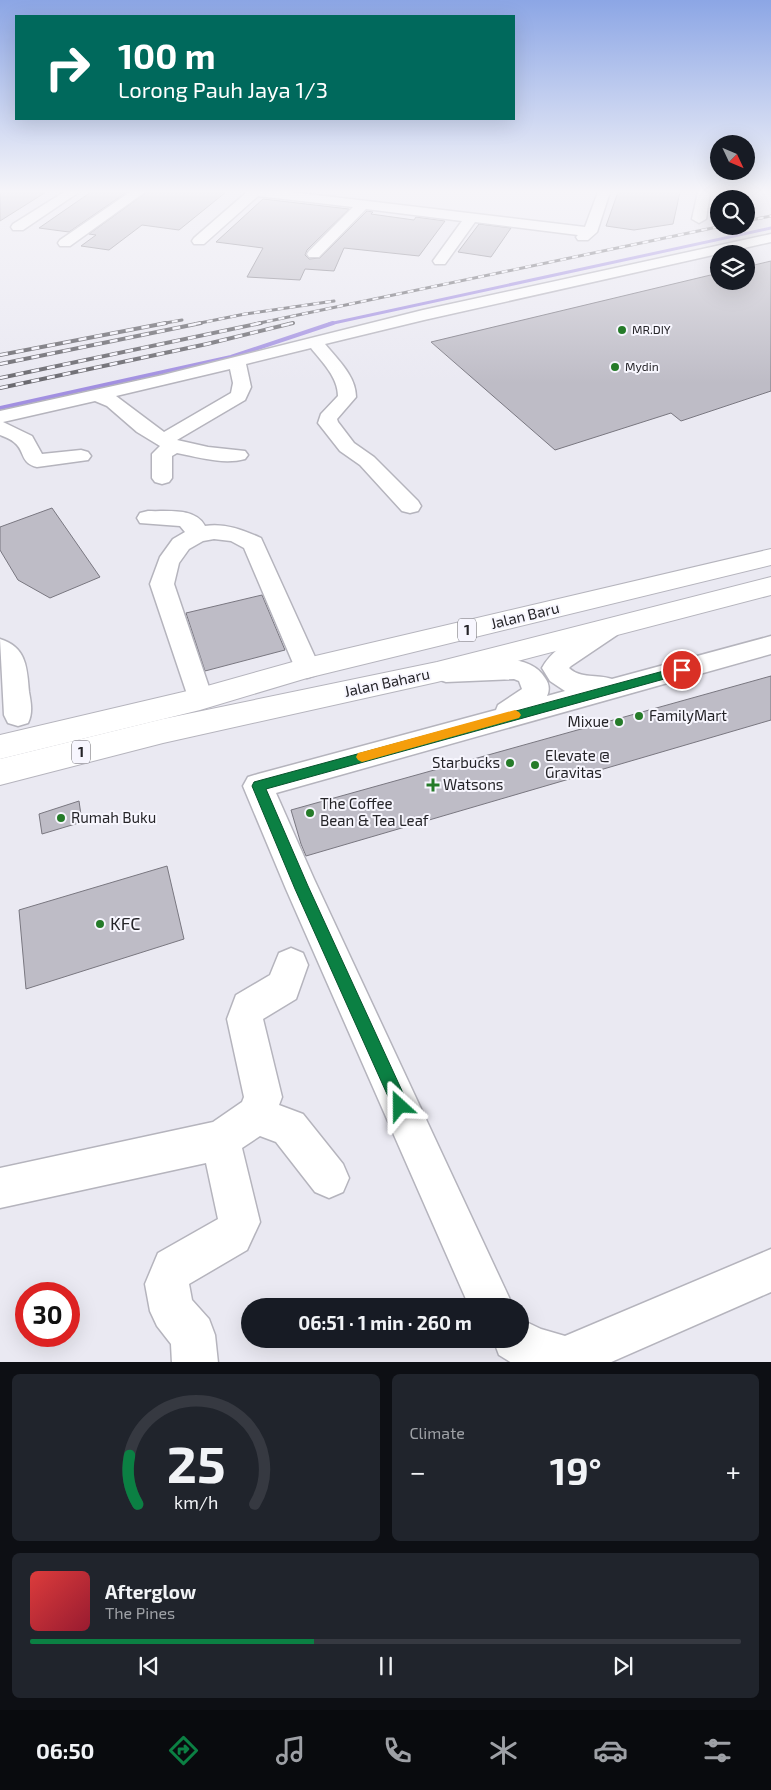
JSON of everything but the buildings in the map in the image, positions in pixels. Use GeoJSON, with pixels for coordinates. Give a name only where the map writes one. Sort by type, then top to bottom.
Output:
{"type":"FeatureCollection","features":[{"type":"Feature","properties":{"kind":"highway","name":"Jalan Baru"},"geometry":{"type":"LineString","coordinates":[[163,720],[200,699],[307,668],[771,557]]}},
{"type":"Feature","properties":{"kind":"highway","name":"Jalan Baharu"},"geometry":{"type":"LineString","coordinates":[[0,747],[437,672],[771,586]]}},
{"type":"Feature","properties":{"kind":"highway","name":"Jalan Baharu"},"geometry":{"type":"LineString","coordinates":[[0,772],[163,720]]}},
{"type":"Feature","properties":{"kind":"street"},"geometry":{"type":"LineString","coordinates":[[440,261],[444,256]]}},
{"type":"Feature","properties":{"kind":"street"},"geometry":{"type":"LineString","coordinates":[[0,417],[314,341],[689,256]]}},
{"type":"Feature","properties":{"kind":"street"},"geometry":{"type":"LineString","coordinates":[[314,341],[344,380],[347,388],[347,397],[328,418],[328,423],[347,447],[367,461],[410,506]]}},
{"type":"Feature","properties":{"kind":"street"},"geometry":{"type":"LineString","coordinates":[[162,478],[162,454],[168,443],[238,396],[241,391],[241,377],[236,361]]}},
{"type":"Feature","properties":{"kind":"street"},"geometry":{"type":"LineString","coordinates":[[97,395],[114,402],[144,428],[168,443],[208,453],[238,455]]}},
{"type":"Feature","properties":{"kind":"street"},"geometry":{"type":"LineString","coordinates":[[0,427],[25,440],[32,456],[37,461],[81,456]]}},
{"type":"Feature","properties":{"kind":"street"},"geometry":{"type":"LineString","coordinates":[[27,476],[42,461]]}},
{"type":"Feature","properties":{"kind":"street"},"geometry":{"type":"LineString","coordinates":[[148,518],[184,519],[194,525],[197,535]]}},
{"type":"Feature","properties":{"kind":"street"},"geometry":{"type":"LineString","coordinates":[[200,699],[162,584],[168,562],[180,544],[197,535],[214,532],[236,535],[253,543],[307,668]]}},
{"type":"Feature","properties":{"kind":"street"},"geometry":{"type":"LineString","coordinates":[[608,629],[562,659],[555,668],[559,677],[568,682],[588,686],[626,686]]}},
{"type":"Feature","properties":{"kind":"street"},"geometry":{"type":"LineString","coordinates":[[487,1298],[306,898],[258,786],[626,686],[771,644]]}},
{"type":"Feature","properties":{"kind":"street"},"geometry":{"type":"LineString","coordinates":[[0,648],[9,656],[14,664],[18,715]]}},
{"type":"Feature","properties":{"kind":"street"},"geometry":{"type":"LineString","coordinates":[[437,672],[517,670],[528,674],[536,683],[536,692],[529,700],[497,720]]}},
{"type":"Feature","properties":{"kind":"street"},"geometry":{"type":"LineString","coordinates":[[0,1188],[222,1140],[256,1115],[263,1097],[245,1019],[248,1006],[284,987],[291,966]]}},
{"type":"Feature","properties":{"kind":"street"},"geometry":{"type":"LineString","coordinates":[[256,1115],[289,1128],[329,1178]]}},
{"type":"Feature","properties":{"kind":"street"},"geometry":{"type":"LineString","coordinates":[[195,1362],[193,1336],[172,1311],[167,1284],[173,1268],[232,1235],[240,1222],[222,1140]]}},
{"type":"Feature","properties":{"kind":"street"},"geometry":{"type":"LineString","coordinates":[[529,1346],[565,1359],[771,1270]]}},
{"type":"Feature","properties":{"kind":"waterway"},"geometry":{"type":"LineString","coordinates":[[332,323],[644,256]]}},
{"type":"Feature","properties":{"kind":"waterway"},"geometry":{"type":"LineString","coordinates":[[0,408],[231,357],[332,323]]}},
{"type":"Feature","properties":{"kind":"railway"},"geometry":{"type":"LineString","coordinates":[[255,324],[581,256]]}},
{"type":"Feature","properties":{"kind":"railway"},"geometry":{"type":"LineString","coordinates":[[195,324],[245,314],[334,301]]}},
{"type":"Feature","properties":{"kind":"railway"},"geometry":{"type":"LineString","coordinates":[[160,324],[182,320]]}},
{"type":"Feature","properties":{"kind":"railway"},"geometry":{"type":"LineString","coordinates":[[0,355],[166,323]]}},
{"type":"Feature","properties":{"kind":"railway"},"geometry":{"type":"LineString","coordinates":[[0,364],[201,323]]}},
{"type":"Feature","properties":{"kind":"railway"},"geometry":{"type":"LineString","coordinates":[[0,378],[261,323]]}},
{"type":"Feature","properties":{"kind":"railway"},"geometry":{"type":"LineString","coordinates":[[0,388],[207,344],[293,323],[288,324]]}},
{"type":"Feature","properties":{"kind":"slow traffic"},"geometry":{"type":"LineString","coordinates":[[362,757],[515,715]]}},
{"type":"Feature","properties":{"kind":"place","name":"MR.DIY"},"geometry":{"type":"Point","coordinates":[622,330]}},
{"type":"Feature","properties":{"kind":"place","name":"Mydin"},"geometry":{"type":"Point","coordinates":[615,367]}},
{"type":"Feature","properties":{"kind":"place","name":"FamilyMart"},"geometry":{"type":"Point","coordinates":[639,716]}},
{"type":"Feature","properties":{"kind":"place","name":"Mixue"},"geometry":{"type":"Point","coordinates":[619,722]}},
{"type":"Feature","properties":{"kind":"place","name":"Starbucks"},"geometry":{"type":"Point","coordinates":[510,763]}},
{"type":"Feature","properties":{"kind":"place","name":"Elevate @ Gravitas"},"geometry":{"type":"Point","coordinates":[535,765]}},
{"type":"Feature","properties":{"kind":"place","name":"Watsons"},"geometry":{"type":"Point","coordinates":[433,785]}},
{"type":"Feature","properties":{"kind":"place","name":"The Coffee Bean & Tea Leaf"},"geometry":{"type":"Point","coordinates":[310,813]}},
{"type":"Feature","properties":{"kind":"place","name":"Rumah Buku"},"geometry":{"type":"Point","coordinates":[61,818]}},
{"type":"Feature","properties":{"kind":"place","name":"KFC"},"geometry":{"type":"Point","coordinates":[100,924]}},
{"type":"Feature","properties":{"kind":"route"},"geometry":{"type":"LineString","coordinates":[[400,1106],[302,889],[258,786],[682,670]]}}]}
